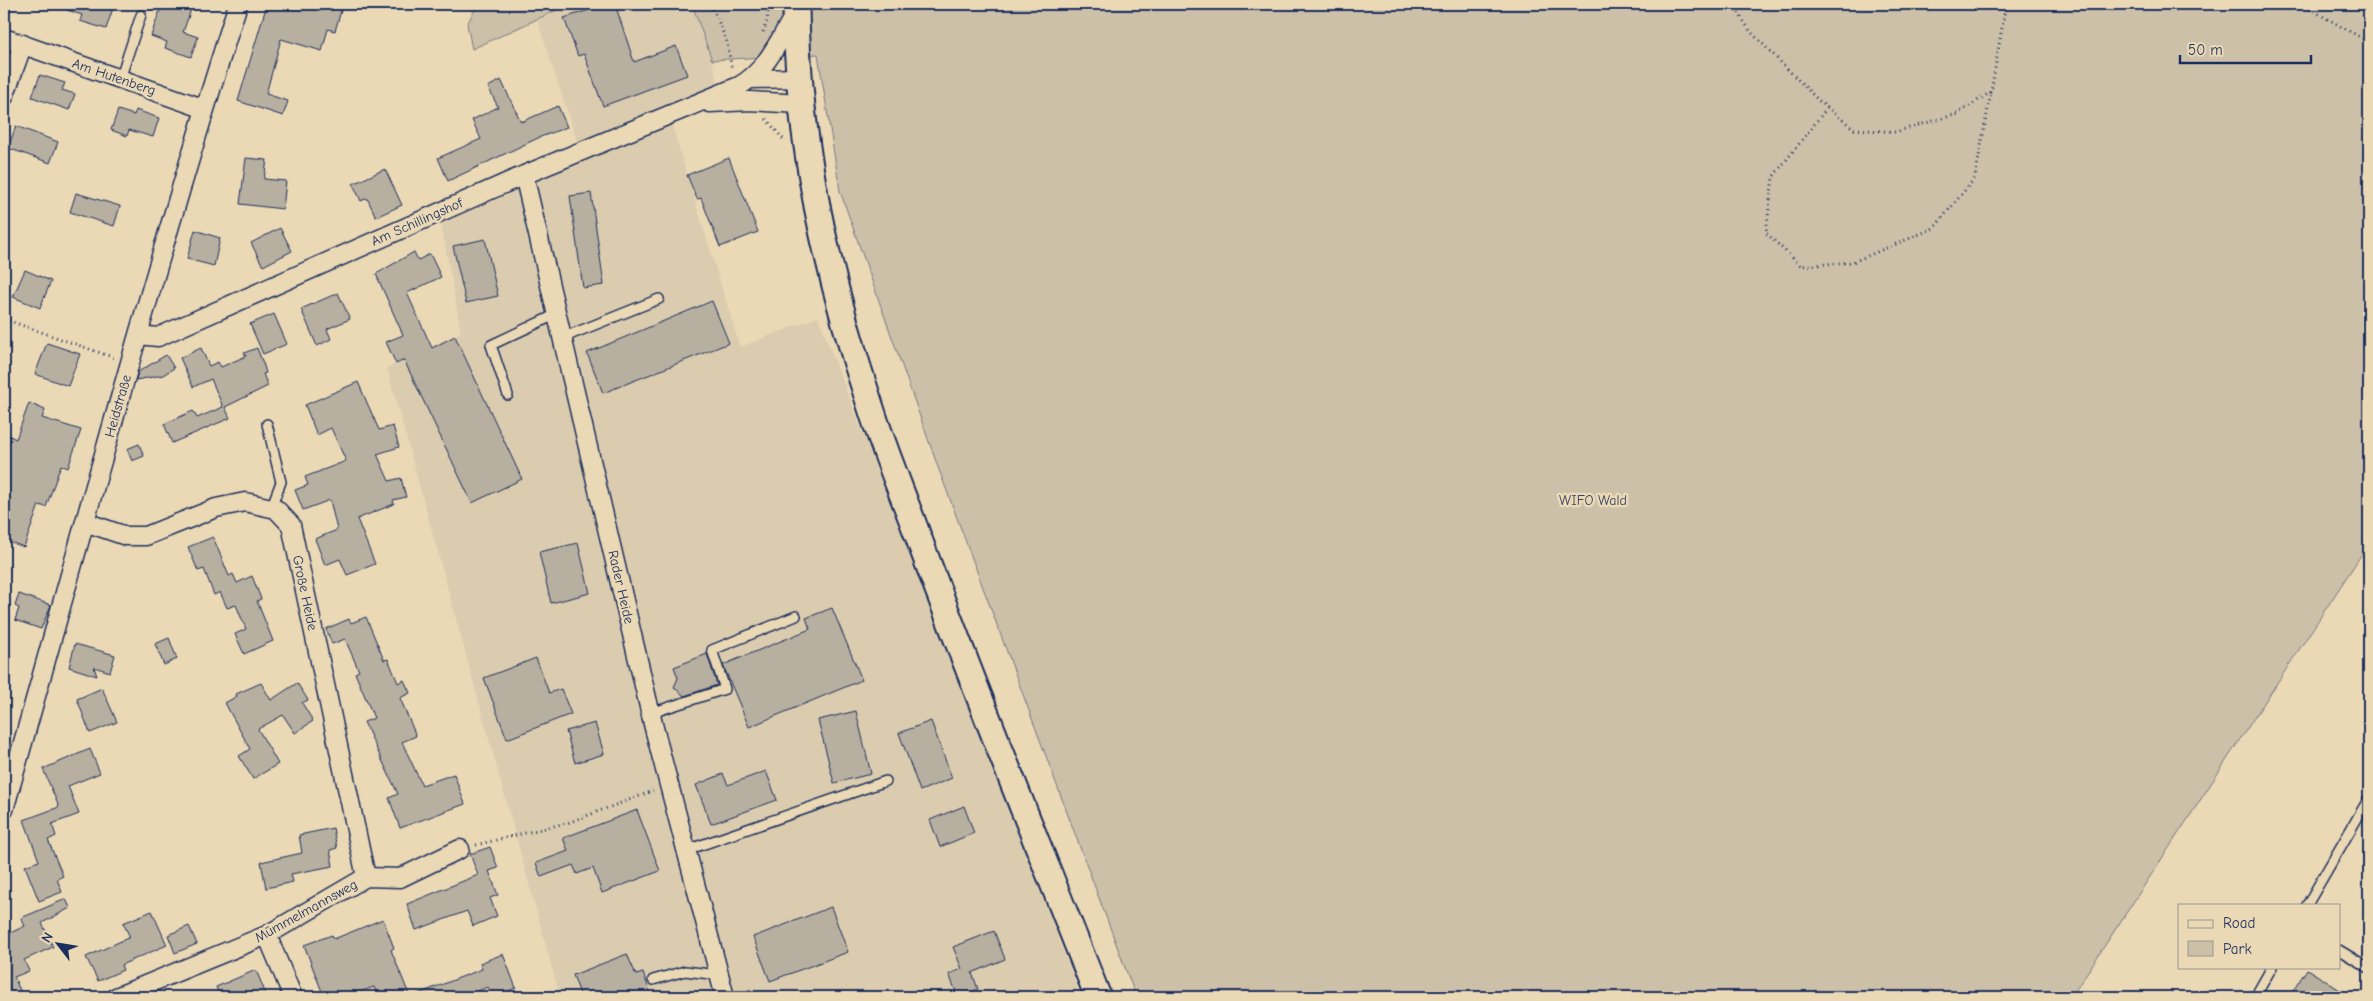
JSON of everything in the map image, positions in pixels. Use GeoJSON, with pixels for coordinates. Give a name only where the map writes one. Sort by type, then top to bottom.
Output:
{"type":"FeatureCollection","features":[{"type":"Feature","properties":{"kind":"main road"},"geometry":{"type":"LineString","coordinates":[[796,8],[800,104],[813,191],[834,284],[870,406],[952,629],[1098,997]]}},
{"type":"Feature","properties":{"kind":"street","name":"Heidstraße"},"geometry":{"type":"LineString","coordinates":[[4,810],[138,335],[238,4]]}},
{"type":"Feature","properties":{"kind":"street","name":"Am Schillingshof"},"geometry":{"type":"LineString","coordinates":[[752,79],[770,54],[796,8]]}},
{"type":"Feature","properties":{"kind":"street","name":"Am Hutenberg"},"geometry":{"type":"LineString","coordinates":[[4,38],[205,109]]}},
{"type":"Feature","properties":{"kind":"street"},"geometry":{"type":"LineString","coordinates":[[4,97],[22,44]]}},
{"type":"Feature","properties":{"kind":"street","name":"Am Schillingshof"},"geometry":{"type":"LineString","coordinates":[[138,335],[158,337],[524,175],[716,96],[752,79],[799,78]]}},
{"type":"Feature","properties":{"kind":"street","name":"Am Schillingshof"},"geometry":{"type":"LineString","coordinates":[[697,104],[750,101],[800,104]]}},
{"type":"Feature","properties":{"kind":"street","name":"Rader Heide"},"geometry":{"type":"LineString","coordinates":[[524,175],[650,713],[724,997]]}},
{"type":"Feature","properties":{"kind":"street","name":"Große Heide"},"geometry":{"type":"LineString","coordinates":[[85,522],[126,536],[146,536],[216,508],[245,502],[276,510],[291,525],[366,877]]}},
{"type":"Feature","properties":{"kind":"street","name":"Mümmelmannsweg"},"geometry":{"type":"LineString","coordinates":[[116,997],[267,935],[366,877],[400,878],[460,849]]}},
{"type":"Feature","properties":{"kind":"street"},"geometry":{"type":"LineString","coordinates":[[267,935],[292,997]]}},
{"type":"Feature","properties":{"kind":"lane"},"geometry":{"type":"LineString","coordinates":[[120,79],[140,15]]}},
{"type":"Feature","properties":{"kind":"lane"},"geometry":{"type":"LineString","coordinates":[[562,338],[659,299]]}},
{"type":"Feature","properties":{"kind":"lane"},"geometry":{"type":"LineString","coordinates":[[508,395],[491,345],[557,314]]}},
{"type":"Feature","properties":{"kind":"lane"},"geometry":{"type":"LineString","coordinates":[[267,424],[281,482],[271,508]]}},
{"type":"Feature","properties":{"kind":"lane"},"geometry":{"type":"LineString","coordinates":[[650,713],[725,689],[712,650],[796,616]]}},
{"type":"Feature","properties":{"kind":"lane"},"geometry":{"type":"LineString","coordinates":[[687,850],[886,781]]}},
{"type":"Feature","properties":{"kind":"lane"},"geometry":{"type":"LineString","coordinates":[[2308,904],[2369,798]]}},
{"type":"Feature","properties":{"kind":"lane"},"geometry":{"type":"LineString","coordinates":[[2340,951],[2369,968]]}},
{"type":"Feature","properties":{"kind":"lane"},"geometry":{"type":"LineString","coordinates":[[2255,997],[2271,968]]}},
{"type":"Feature","properties":{"kind":"lane"},"geometry":{"type":"LineString","coordinates":[[653,980],[686,971],[719,975]]}},
{"type":"Feature","properties":{"kind":"path"},"geometry":{"type":"LineString","coordinates":[[712,4],[727,42],[733,68],[716,96]]}},
{"type":"Feature","properties":{"kind":"path"},"geometry":{"type":"LineString","coordinates":[[1733,4],[1750,31],[1827,108],[1854,129],[1895,132],[1957,114],[1991,92]]}},
{"type":"Feature","properties":{"kind":"path"},"geometry":{"type":"LineString","coordinates":[[1827,108],[1772,177],[1766,233],[1801,266],[1853,262],[1934,228],[1976,178],[2006,4]]}},
{"type":"Feature","properties":{"kind":"path"},"geometry":{"type":"LineString","coordinates":[[2301,4],[2369,40]]}},
{"type":"Feature","properties":{"kind":"path"},"geometry":{"type":"LineString","coordinates":[[4,319],[130,364]]}},
{"type":"Feature","properties":{"kind":"path"},"geometry":{"type":"LineString","coordinates":[[460,849],[570,822],[670,784]]}},
{"type":"Feature","properties":{"kind":"shaded area"},"geometry":{"type":"Polygon","coordinates":[[[570,4],[692,4],[712,60],[724,109],[700,109],[671,122],[740,347],[818,317],[1081,997],[560,997],[387,368],[461,332],[438,207],[579,147],[537,20],[570,4]]]}},
{"type":"Feature","properties":{"kind":"green space"},"geometry":{"type":"Polygon","coordinates":[[[478,4],[570,4],[472,49],[467,24],[478,4]]]}},
{"type":"Feature","properties":{"kind":"green space","name":"WIFO Wald"},"geometry":{"type":"Polygon","coordinates":[[[692,4],[2369,4],[2369,543],[2071,997],[1136,997],[938,467],[840,191],[818,54],[712,60],[692,4]]]}},
{"type":"Feature","properties":{"kind":"building"},"geometry":{"type":"Polygon","coordinates":[[[55,4],[102,4],[113,8],[106,29],[80,21],[82,15],[55,6],[55,4]]]}},
{"type":"Feature","properties":{"kind":"building"},"geometry":{"type":"Polygon","coordinates":[[[162,4],[193,4],[183,32],[198,37],[191,57],[165,48],[167,42],[151,36],[162,4]]]}},
{"type":"Feature","properties":{"kind":"building"},"geometry":{"type":"Polygon","coordinates":[[[267,4],[343,4],[335,31],[328,29],[322,51],[281,39],[266,94],[288,101],[283,116],[238,101],[267,4]]]}},
{"type":"Feature","properties":{"kind":"building"},"geometry":{"type":"Polygon","coordinates":[[[608,4],[615,4],[634,62],[676,46],[687,75],[603,106],[584,54],[578,56],[564,18],[608,4]]]}},
{"type":"Feature","properties":{"kind":"building"},"geometry":{"type":"Polygon","coordinates":[[[40,75],[65,83],[62,90],[75,94],[69,110],[32,97],[40,75]]]}},
{"type":"Feature","properties":{"kind":"building"},"geometry":{"type":"Polygon","coordinates":[[[501,80],[521,122],[558,106],[567,127],[538,138],[448,181],[438,158],[481,139],[472,120],[498,107],[488,87],[501,80]]]}},
{"type":"Feature","properties":{"kind":"building"},"geometry":{"type":"Polygon","coordinates":[[[118,110],[134,115],[136,110],[159,118],[153,137],[129,130],[127,136],[111,130],[118,110]]]}},
{"type":"Feature","properties":{"kind":"building"},"geometry":{"type":"Polygon","coordinates":[[[16,126],[58,142],[50,163],[8,148],[16,126]]]}},
{"type":"Feature","properties":{"kind":"building"},"geometry":{"type":"Polygon","coordinates":[[[246,158],[267,160],[264,179],[286,181],[283,209],[240,204],[246,158]]]}},
{"type":"Feature","properties":{"kind":"building"},"geometry":{"type":"Polygon","coordinates":[[[729,158],[758,232],[720,247],[701,198],[697,199],[687,175],[729,158]]]}},
{"type":"Feature","properties":{"kind":"building"},"geometry":{"type":"Polygon","coordinates":[[[385,169],[402,205],[376,217],[367,198],[361,201],[353,184],[385,169]]]}},
{"type":"Feature","properties":{"kind":"building"},"geometry":{"type":"Polygon","coordinates":[[[76,193],[120,206],[114,226],[70,212],[76,193]]]}},
{"type":"Feature","properties":{"kind":"building"},"geometry":{"type":"Polygon","coordinates":[[[591,193],[604,285],[583,288],[570,196],[591,193]]]}},
{"type":"Feature","properties":{"kind":"building"},"geometry":{"type":"Polygon","coordinates":[[[280,228],[292,251],[263,266],[251,243],[280,228]]]}},
{"type":"Feature","properties":{"kind":"building"},"geometry":{"type":"Polygon","coordinates":[[[195,230],[220,238],[214,266],[187,259],[195,230]]]}},
{"type":"Feature","properties":{"kind":"building"},"geometry":{"type":"Polygon","coordinates":[[[485,239],[498,296],[466,303],[453,246],[485,239]]]}},
{"type":"Feature","properties":{"kind":"building"},"geometry":{"type":"Polygon","coordinates":[[[414,252],[418,260],[430,254],[441,277],[407,293],[432,348],[455,336],[522,479],[472,503],[404,360],[396,364],[386,342],[403,335],[376,274],[414,252]]]}},
{"type":"Feature","properties":{"kind":"building"},"geometry":{"type":"Polygon","coordinates":[[[25,270],[51,281],[40,308],[13,297],[25,270]]]}},
{"type":"Feature","properties":{"kind":"building"},"geometry":{"type":"Polygon","coordinates":[[[338,293],[350,319],[327,329],[331,339],[317,346],[301,309],[338,293]]]}},
{"type":"Feature","properties":{"kind":"building"},"geometry":{"type":"Polygon","coordinates":[[[712,301],[729,343],[603,393],[587,353],[712,301]]]}},
{"type":"Feature","properties":{"kind":"building"},"geometry":{"type":"Polygon","coordinates":[[[274,314],[287,344],[263,354],[250,324],[274,314]]]}},
{"type":"Feature","properties":{"kind":"building"},"geometry":{"type":"Polygon","coordinates":[[[47,343],[80,354],[68,386],[35,374],[47,343]]]}},
{"type":"Feature","properties":{"kind":"building"},"geometry":{"type":"Polygon","coordinates":[[[201,348],[209,366],[218,362],[221,367],[246,356],[244,353],[257,348],[264,366],[266,373],[263,374],[268,386],[225,407],[230,418],[172,443],[164,424],[193,411],[197,418],[223,407],[211,379],[193,387],[180,358],[201,348]]]}},
{"type":"Feature","properties":{"kind":"building"},"geometry":{"type":"Polygon","coordinates":[[[166,355],[174,368],[163,375],[136,380],[138,372],[166,355]]]}},
{"type":"Feature","properties":{"kind":"building"},"geometry":{"type":"Polygon","coordinates":[[[358,382],[379,430],[393,426],[399,447],[377,454],[389,481],[401,478],[406,497],[393,500],[394,504],[357,519],[375,564],[347,575],[340,559],[325,565],[315,539],[337,530],[330,500],[303,510],[295,490],[308,485],[305,477],[346,461],[331,428],[317,435],[305,405],[358,382]]]}},
{"type":"Feature","properties":{"kind":"building"},"geometry":{"type":"Polygon","coordinates":[[[29,403],[45,410],[42,418],[81,430],[68,468],[61,465],[46,507],[39,505],[24,547],[4,540],[4,433],[16,439],[29,403]]]}},
{"type":"Feature","properties":{"kind":"building"},"geometry":{"type":"Polygon","coordinates":[[[139,444],[144,456],[132,461],[127,449],[139,444]]]}},
{"type":"Feature","properties":{"kind":"building"},"geometry":{"type":"Polygon","coordinates":[[[213,537],[229,576],[233,574],[237,583],[252,576],[261,599],[257,601],[273,641],[244,654],[235,634],[246,629],[236,605],[227,608],[220,592],[214,595],[204,569],[198,571],[188,547],[213,537]]]}},
{"type":"Feature","properties":{"kind":"building"},"geometry":{"type":"Polygon","coordinates":[[[578,543],[590,593],[551,603],[539,552],[578,543]]]}},
{"type":"Feature","properties":{"kind":"building"},"geometry":{"type":"Polygon","coordinates":[[[19,594],[51,605],[41,629],[15,620],[19,608],[15,606],[19,594]]]}},
{"type":"Feature","properties":{"kind":"building"},"geometry":{"type":"Polygon","coordinates":[[[832,608],[862,680],[749,727],[723,665],[810,629],[806,618],[832,608]]]}},
{"type":"Feature","properties":{"kind":"building"},"geometry":{"type":"Polygon","coordinates":[[[366,617],[384,660],[388,659],[398,683],[404,680],[410,693],[400,698],[416,736],[402,742],[422,785],[454,774],[465,804],[400,828],[389,798],[398,794],[364,722],[374,718],[355,673],[359,671],[345,639],[332,644],[326,629],[349,619],[351,623],[366,617]]]}},
{"type":"Feature","properties":{"kind":"building"},"geometry":{"type":"Polygon","coordinates":[[[169,638],[177,659],[164,665],[155,644],[169,638]]]}},
{"type":"Feature","properties":{"kind":"building"},"geometry":{"type":"Polygon","coordinates":[[[75,644],[115,655],[110,672],[94,667],[97,676],[69,667],[75,644]]]}},
{"type":"Feature","properties":{"kind":"building"},"geometry":{"type":"Polygon","coordinates":[[[707,654],[717,685],[684,696],[674,687],[678,678],[674,667],[707,654]]]}},
{"type":"Feature","properties":{"kind":"building"},"geometry":{"type":"Polygon","coordinates":[[[536,658],[549,693],[561,689],[571,714],[507,739],[484,678],[536,658]]]}},
{"type":"Feature","properties":{"kind":"building"},"geometry":{"type":"Polygon","coordinates":[[[261,683],[271,700],[297,683],[308,700],[302,703],[313,721],[295,733],[283,715],[258,729],[278,764],[253,779],[239,756],[250,749],[225,703],[237,696],[236,694],[261,683]]]}},
{"type":"Feature","properties":{"kind":"building"},"geometry":{"type":"Polygon","coordinates":[[[102,688],[117,722],[90,733],[77,699],[102,688]]]}},
{"type":"Feature","properties":{"kind":"building"},"geometry":{"type":"Polygon","coordinates":[[[856,711],[871,774],[834,783],[818,720],[856,711]]]}},
{"type":"Feature","properties":{"kind":"building"},"geometry":{"type":"Polygon","coordinates":[[[931,721],[952,778],[920,791],[899,733],[931,721]]]}},
{"type":"Feature","properties":{"kind":"building"},"geometry":{"type":"Polygon","coordinates":[[[595,723],[604,754],[575,763],[566,731],[595,723]]]}},
{"type":"Feature","properties":{"kind":"building"},"geometry":{"type":"Polygon","coordinates":[[[90,749],[100,773],[68,786],[79,814],[52,824],[56,836],[48,840],[63,876],[57,879],[62,892],[39,901],[25,866],[39,861],[24,820],[59,807],[43,769],[90,749]]]}},
{"type":"Feature","properties":{"kind":"building"},"geometry":{"type":"Polygon","coordinates":[[[766,771],[777,800],[711,824],[696,785],[723,774],[728,785],[766,771]]]}},
{"type":"Feature","properties":{"kind":"building"},"geometry":{"type":"Polygon","coordinates":[[[964,806],[974,833],[940,847],[930,820],[964,806]]]}},
{"type":"Feature","properties":{"kind":"building"},"geometry":{"type":"Polygon","coordinates":[[[637,810],[660,871],[602,893],[593,868],[577,874],[573,865],[541,877],[536,863],[568,851],[563,838],[637,810]]]}},
{"type":"Feature","properties":{"kind":"building"},"geometry":{"type":"Polygon","coordinates":[[[333,828],[337,848],[330,850],[333,866],[291,874],[293,882],[266,888],[261,862],[302,853],[299,835],[333,828]]]}},
{"type":"Feature","properties":{"kind":"building"},"geometry":{"type":"Polygon","coordinates":[[[490,847],[498,868],[489,871],[498,895],[490,898],[497,916],[473,926],[467,911],[416,930],[407,904],[478,875],[470,854],[490,847]]]}},
{"type":"Feature","properties":{"kind":"building"},"geometry":{"type":"Polygon","coordinates":[[[66,899],[70,908],[42,923],[53,947],[24,960],[29,971],[14,977],[23,997],[4,997],[4,936],[25,926],[21,918],[66,899]]]}},
{"type":"Feature","properties":{"kind":"building"},"geometry":{"type":"Polygon","coordinates":[[[831,907],[848,952],[770,981],[753,937],[831,907]]]}},
{"type":"Feature","properties":{"kind":"building"},"geometry":{"type":"Polygon","coordinates":[[[152,911],[167,945],[121,965],[123,970],[98,981],[86,957],[130,937],[123,923],[152,911]]]}},
{"type":"Feature","properties":{"kind":"building"},"geometry":{"type":"Polygon","coordinates":[[[383,919],[394,948],[391,950],[410,997],[378,997],[374,987],[345,997],[324,997],[304,945],[332,935],[334,939],[383,919]]]}},
{"type":"Feature","properties":{"kind":"building"},"geometry":{"type":"Polygon","coordinates":[[[189,926],[197,944],[175,953],[168,935],[189,926]]]}},
{"type":"Feature","properties":{"kind":"building"},"geometry":{"type":"Polygon","coordinates":[[[994,931],[1005,959],[972,973],[978,989],[958,997],[949,974],[962,969],[953,947],[994,931]]]}},
{"type":"Feature","properties":{"kind":"building"},"geometry":{"type":"Polygon","coordinates":[[[503,954],[516,988],[492,997],[488,987],[462,997],[410,997],[482,969],[480,963],[503,954]]]}},
{"type":"Feature","properties":{"kind":"building"},"geometry":{"type":"Polygon","coordinates":[[[627,954],[636,975],[643,973],[652,997],[581,997],[573,975],[627,954]]]}},
{"type":"Feature","properties":{"kind":"building"},"geometry":{"type":"Polygon","coordinates":[[[2307,969],[2351,997],[2289,997],[2307,969]]]}},
{"type":"Feature","properties":{"kind":"building"},"geometry":{"type":"Polygon","coordinates":[[[256,970],[267,997],[220,997],[216,987],[256,970]]]}}]}
